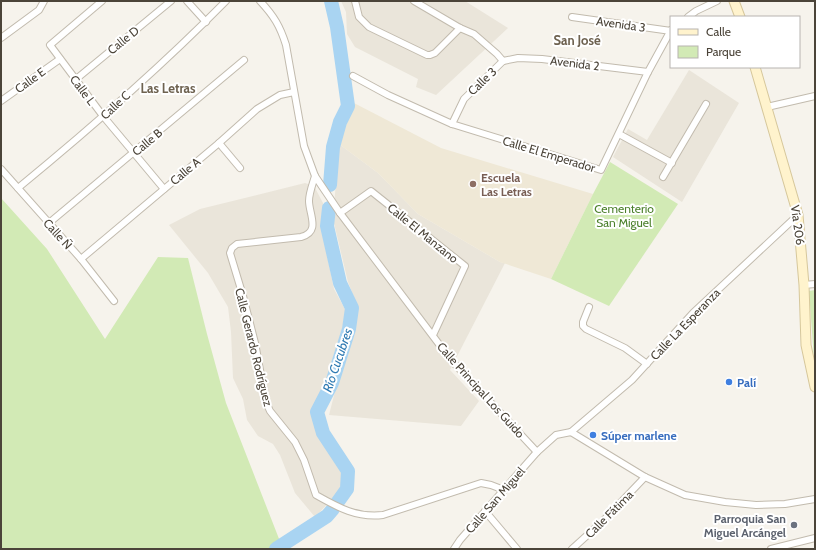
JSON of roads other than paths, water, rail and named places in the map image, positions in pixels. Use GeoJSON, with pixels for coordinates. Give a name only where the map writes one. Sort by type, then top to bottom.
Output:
{"type":"FeatureCollection","features":[{"type":"Feature","properties":{"kind":"main road"},"geometry":{"type":"LineString","coordinates":[[734,1],[740,16]]}},
{"type":"Feature","properties":{"kind":"main road","name":"Vía 206"},"geometry":{"type":"LineString","coordinates":[[755,68],[798,215],[804,285],[806,345],[813,366],[815,387]]}},
{"type":"Feature","properties":{"kind":"street"},"geometry":{"type":"LineString","coordinates":[[1,38],[39,10],[44,1]]}},
{"type":"Feature","properties":{"kind":"street","name":"Calle L"},"geometry":{"type":"LineString","coordinates":[[102,1],[50,45],[103,116],[164,189]]}},
{"type":"Feature","properties":{"kind":"street","name":"Calle D"},"geometry":{"type":"LineString","coordinates":[[75,80],[171,1]]}},
{"type":"Feature","properties":{"kind":"street"},"geometry":{"type":"LineString","coordinates":[[187,1],[206,22]]}},
{"type":"Feature","properties":{"kind":"street","name":"Calle C"},"geometry":{"type":"LineString","coordinates":[[18,188],[103,116],[206,22],[226,1]]}},
{"type":"Feature","properties":{"kind":"street","name":"Calle Principal Los Guido"},"geometry":{"type":"LineString","coordinates":[[260,1],[273,16],[286,45],[304,146],[315,176],[340,213],[452,360],[537,452]]}},
{"type":"Feature","properties":{"kind":"street"},"geometry":{"type":"LineString","coordinates":[[355,1],[359,17],[369,27],[427,55],[435,53],[460,28]]}},
{"type":"Feature","properties":{"kind":"street"},"geometry":{"type":"LineString","coordinates":[[414,1],[460,28],[474,34],[503,61]]}},
{"type":"Feature","properties":{"kind":"street"},"geometry":{"type":"LineString","coordinates":[[689,16],[696,11],[717,1]]}},
{"type":"Feature","properties":{"kind":"street","name":"Avenida 3"},"geometry":{"type":"LineString","coordinates":[[572,17],[670,31]]}},
{"type":"Feature","properties":{"kind":"street","name":"Calle El Emperador"},"geometry":{"type":"LineString","coordinates":[[353,76],[388,95],[452,124],[601,170],[648,72],[670,33]]}},
{"type":"Feature","properties":{"kind":"street","name":"Avenida 2"},"geometry":{"type":"LineString","coordinates":[[503,61],[518,58],[542,59],[648,72]]}},
{"type":"Feature","properties":{"kind":"street","name":"Calle E"},"geometry":{"type":"LineString","coordinates":[[1,101],[60,59]]}},
{"type":"Feature","properties":{"kind":"street","name":"Calle B"},"geometry":{"type":"LineString","coordinates":[[49,223],[244,60]]}},
{"type":"Feature","properties":{"kind":"street","name":"Calle 3"},"geometry":{"type":"LineString","coordinates":[[452,124],[464,99],[503,61]]}},
{"type":"Feature","properties":{"kind":"street","name":"Calle A"},"geometry":{"type":"LineString","coordinates":[[80,259],[219,143],[256,109],[280,95],[294,92]]}},
{"type":"Feature","properties":{"kind":"street"},"geometry":{"type":"LineString","coordinates":[[767,107],[815,96]]}},
{"type":"Feature","properties":{"kind":"street"},"geometry":{"type":"LineString","coordinates":[[663,178],[706,104]]}},
{"type":"Feature","properties":{"kind":"street"},"geometry":{"type":"LineString","coordinates":[[619,134],[672,162]]}},
{"type":"Feature","properties":{"kind":"street"},"geometry":{"type":"LineString","coordinates":[[219,143],[240,168]]}},
{"type":"Feature","properties":{"kind":"street","name":"Calle Ñ"},"geometry":{"type":"LineString","coordinates":[[1,168],[80,259],[114,301]]}},
{"type":"Feature","properties":{"kind":"street","name":"Calle Gerardo Rodríguez"},"geometry":{"type":"LineString","coordinates":[[315,176],[308,200],[312,223],[311,231],[308,234],[301,237],[237,244],[232,248],[230,254],[255,343],[266,402],[270,412],[295,442],[304,460],[316,495],[339,508],[369,517],[384,515],[481,483],[504,490]]}},
{"type":"Feature","properties":{"kind":"street","name":"Calle El Manzano"},"geometry":{"type":"LineString","coordinates":[[340,213],[371,191],[465,266],[434,335]]}},
{"type":"Feature","properties":{"kind":"street","name":"Calle La Esperanza"},"geometry":{"type":"LineString","coordinates":[[571,432],[632,380],[693,313],[798,215]]}},
{"type":"Feature","properties":{"kind":"street"},"geometry":{"type":"LineString","coordinates":[[804,285],[815,284]]}},
{"type":"Feature","properties":{"kind":"street"},"geometry":{"type":"LineString","coordinates":[[589,307],[583,322],[583,326],[586,329],[625,348],[646,364]]}},
{"type":"Feature","properties":{"kind":"street"},"geometry":{"type":"LineString","coordinates":[[537,452],[556,435],[571,432],[645,478],[685,495],[725,502],[756,505],[785,504],[815,500]]}},
{"type":"Feature","properties":{"kind":"street","name":"Calle San Miguel"},"geometry":{"type":"LineString","coordinates":[[454,549],[460,540],[537,452]]}},
{"type":"Feature","properties":{"kind":"street","name":"Calle Fátima"},"geometry":{"type":"LineString","coordinates":[[572,549],[603,521],[645,478]]}},
{"type":"Feature","properties":{"kind":"street"},"geometry":{"type":"LineString","coordinates":[[485,511],[517,549]]}},
{"type":"Feature","properties":{"kind":"street"},"geometry":{"type":"LineString","coordinates":[[771,549],[815,538]]}},
{"type":"Feature","properties":{"kind":"waterway","name":"Río Cucubres"},"geometry":{"type":"LineString","coordinates":[[330,185],[333,147],[340,122],[348,106],[337,27],[331,1]]}},
{"type":"Feature","properties":{"kind":"waterway","name":"Río Cucubres"},"geometry":{"type":"LineString","coordinates":[[329,208],[327,226],[340,283],[352,308],[349,329],[332,383],[317,412],[323,433],[348,471],[347,489],[337,503]]}},
{"type":"Feature","properties":{"kind":"waterway","name":"Río Cucubres"},"geometry":{"type":"LineString","coordinates":[[276,549],[327,516],[333,509]]}},
{"type":"Feature","properties":{"kind":"place","name":"Escuela Las Letras"},"geometry":{"type":"Point","coordinates":[473,184]}},
{"type":"Feature","properties":{"kind":"place","name":"Palí"},"geometry":{"type":"Point","coordinates":[729,382]}},
{"type":"Feature","properties":{"kind":"place","name":"Súper marlene"},"geometry":{"type":"Point","coordinates":[593,435]}},
{"type":"Feature","properties":{"kind":"place","name":"Parroquia San Miguel Arcángel"},"geometry":{"type":"Point","coordinates":[794,525]}},
{"type":"Feature","properties":{"kind":"district","name":"San José"},"geometry":{"type":"Point","coordinates":[577,40]}},
{"type":"Feature","properties":{"kind":"district","name":"Las Letras"},"geometry":{"type":"Point","coordinates":[168,88]}},
{"type":"Feature","properties":{"kind":"park label","name":"Cementerio San Miguel"},"geometry":{"type":"Point","coordinates":[624,215]}}]}
